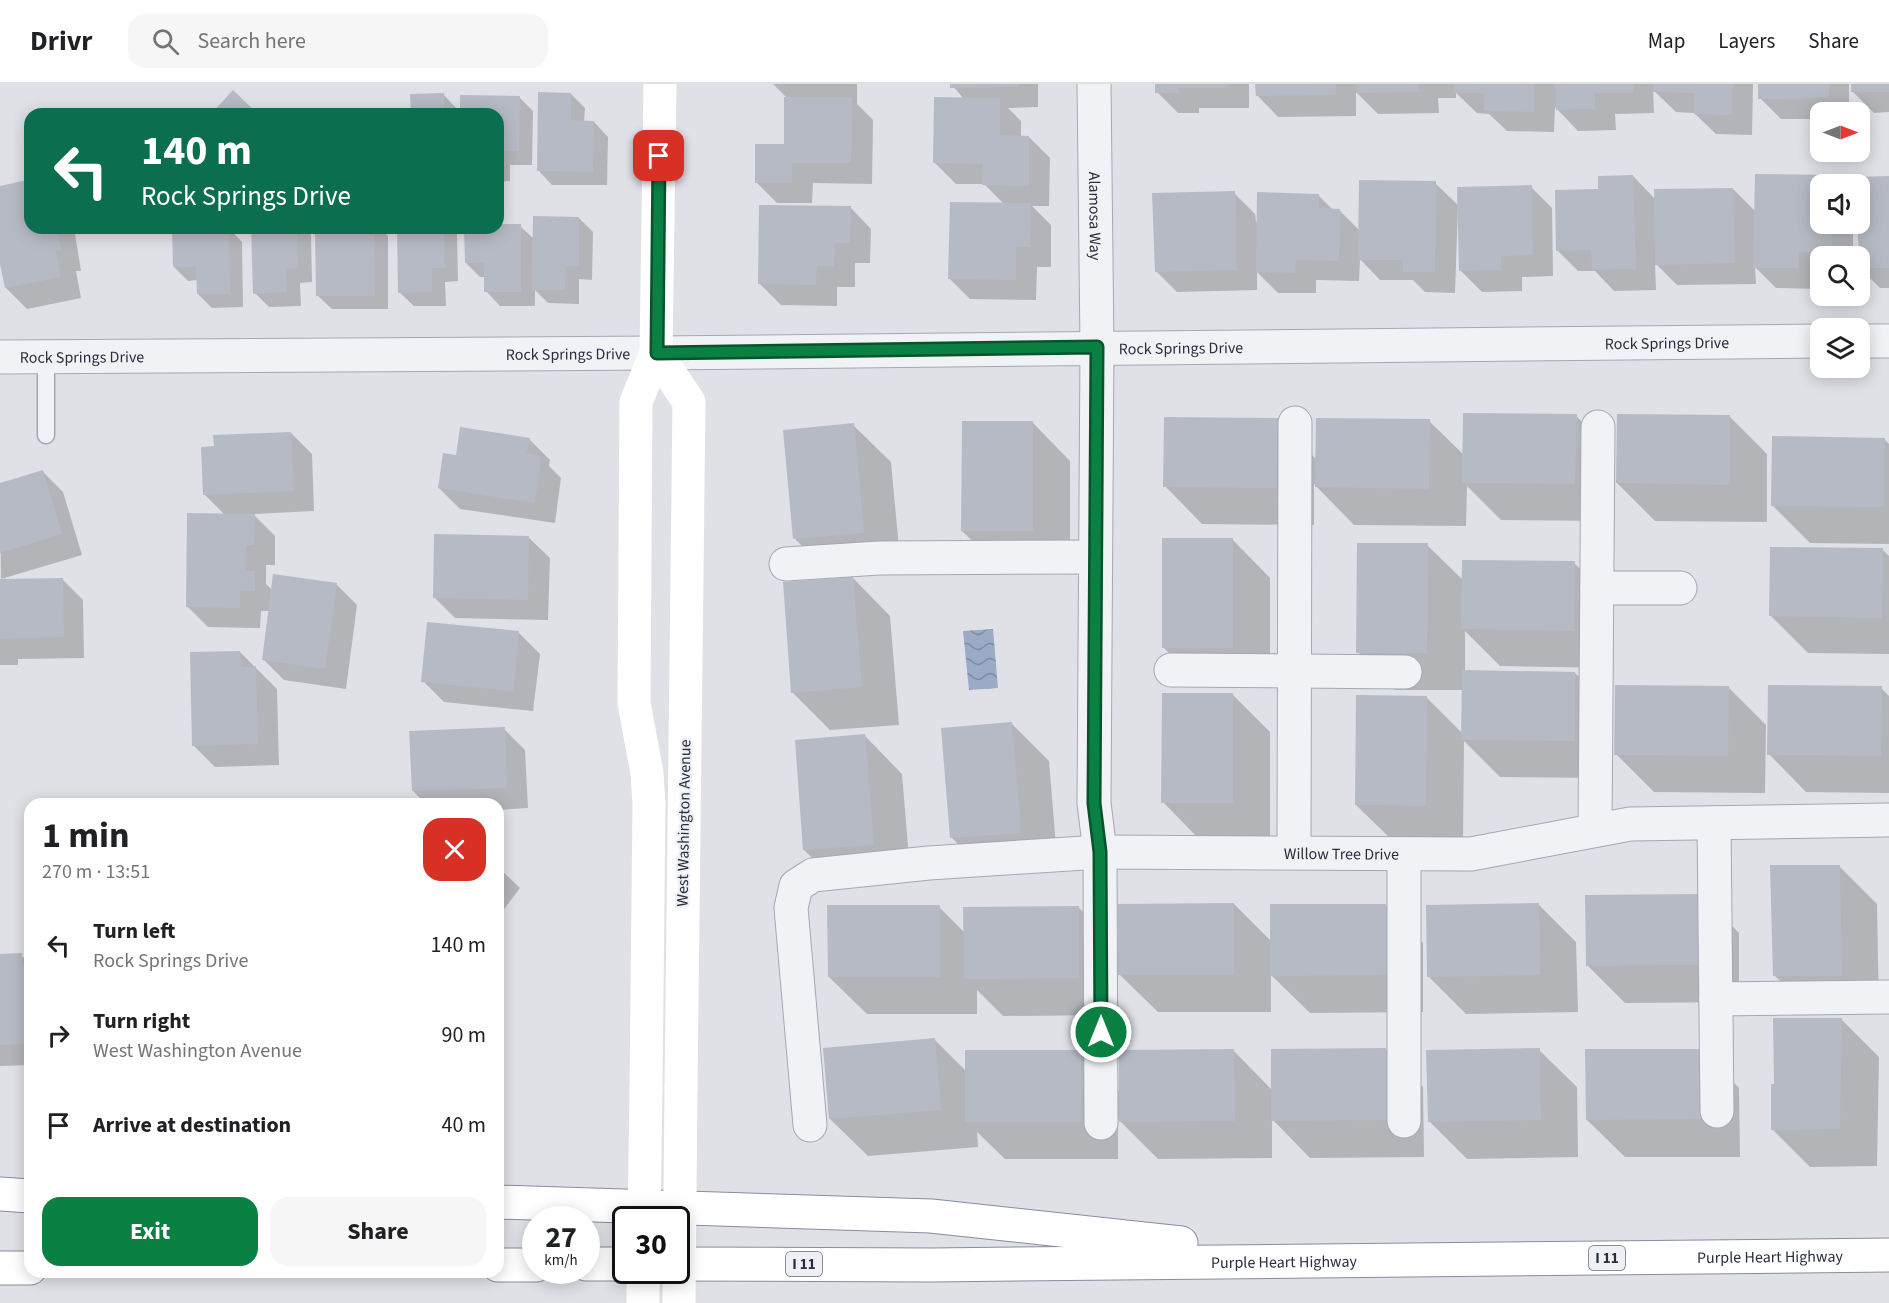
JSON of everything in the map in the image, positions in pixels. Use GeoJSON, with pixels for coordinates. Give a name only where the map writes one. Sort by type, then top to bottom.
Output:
{"type":"FeatureCollection","features":[{"type":"Feature","properties":{"kind":"main road","name":"West Washington Avenue"},"geometry":{"type":"LineString","coordinates":[[644,1206],[649,804],[647,773],[633,703],[636,402],[657,353],[660,84]]}},
{"type":"Feature","properties":{"kind":"main road","name":"West Washington Avenue"},"geometry":{"type":"LineString","coordinates":[[657,353],[689,402],[679,1303]]}},
{"type":"Feature","properties":{"kind":"main road"},"geometry":{"type":"LineString","coordinates":[[0,1194],[24,1196]]}},
{"type":"Feature","properties":{"kind":"main road"},"geometry":{"type":"LineString","coordinates":[[0,1202],[24,1201]]}},
{"type":"Feature","properties":{"kind":"main road"},"geometry":{"type":"LineString","coordinates":[[504,1202],[932,1216],[1324,1259]]}},
{"type":"Feature","properties":{"kind":"main road","name":"Purple Heart Highway"},"geometry":{"type":"LineString","coordinates":[[690,1264],[932,1265],[1324,1259],[1889,1256]]}},
{"type":"Feature","properties":{"kind":"main road"},"geometry":{"type":"LineString","coordinates":[[504,1265],[522,1265]]}},
{"type":"Feature","properties":{"kind":"main road"},"geometry":{"type":"LineString","coordinates":[[0,1268],[24,1268]]}},
{"type":"Feature","properties":{"kind":"main road"},"geometry":{"type":"LineString","coordinates":[[643,1303],[644,1284]]}},
{"type":"Feature","properties":{"kind":"street","name":"Alamosa Way"},"geometry":{"type":"LineString","coordinates":[[1094,84],[1097,347],[1094,803],[1100,852],[1101,1123]]}},
{"type":"Feature","properties":{"kind":"street"},"geometry":{"type":"LineString","coordinates":[[1870,341],[1889,341]]}},
{"type":"Feature","properties":{"kind":"street","name":"Rock Springs Drive"},"geometry":{"type":"LineString","coordinates":[[0,357],[1810,342]]}},
{"type":"Feature","properties":{"kind":"street"},"geometry":{"type":"LineString","coordinates":[[1294,852],[1295,423]]}},
{"type":"Feature","properties":{"kind":"street"},"geometry":{"type":"LineString","coordinates":[[1595,831],[1598,427]]}},
{"type":"Feature","properties":{"kind":"street"},"geometry":{"type":"LineString","coordinates":[[786,564],[879,558],[1095,557]]}},
{"type":"Feature","properties":{"kind":"street"},"geometry":{"type":"LineString","coordinates":[[1597,588],[1680,588]]}},
{"type":"Feature","properties":{"kind":"street"},"geometry":{"type":"LineString","coordinates":[[1172,670],[1405,672]]}},
{"type":"Feature","properties":{"kind":"street","name":"Willow Tree Drive"},"geometry":{"type":"LineString","coordinates":[[810,1125],[791,908],[796,886],[813,875],[929,863],[1100,852],[1470,854],[1630,824],[1889,820]]}},
{"type":"Feature","properties":{"kind":"street"},"geometry":{"type":"LineString","coordinates":[[1714,823],[1717,1111]]}},
{"type":"Feature","properties":{"kind":"street"},"geometry":{"type":"LineString","coordinates":[[1404,855],[1404,1121]]}},
{"type":"Feature","properties":{"kind":"street"},"geometry":{"type":"LineString","coordinates":[[1716,999],[1889,997]]}},
{"type":"Feature","properties":{"kind":"lane"},"geometry":{"type":"LineString","coordinates":[[46,357],[46,435]]}},
{"type":"Feature","properties":{"kind":"water"},"geometry":{"type":"Polygon","coordinates":[[[993,629],[998,688],[969,690],[963,631],[993,629]]]}},
{"type":"Feature","properties":{"kind":"building"},"geometry":{"type":"Polygon","coordinates":[[[950,84],[1018,84],[1018,87],[950,88],[950,84]]]}},
{"type":"Feature","properties":{"kind":"building"},"geometry":{"type":"Polygon","coordinates":[[[1155,84],[1228,84],[1228,88],[1179,88],[1179,93],[1155,93],[1155,84]]]}},
{"type":"Feature","properties":{"kind":"building"},"geometry":{"type":"Polygon","coordinates":[[[1255,84],[1336,84],[1336,95],[1256,96],[1255,84]]]}},
{"type":"Feature","properties":{"kind":"building"},"geometry":{"type":"Polygon","coordinates":[[[1356,84],[1418,84],[1419,92],[1356,93],[1356,84]]]}},
{"type":"Feature","properties":{"kind":"building"},"geometry":{"type":"Polygon","coordinates":[[[1454,84],[1534,84],[1534,112],[1484,111],[1484,93],[1454,93],[1454,84]]]}},
{"type":"Feature","properties":{"kind":"building"},"geometry":{"type":"Polygon","coordinates":[[[1555,84],[1633,84],[1633,93],[1595,93],[1595,109],[1556,110],[1555,84]]]}},
{"type":"Feature","properties":{"kind":"building"},"geometry":{"type":"Polygon","coordinates":[[[1653,84],[1733,84],[1732,115],[1694,114],[1694,93],[1653,92],[1653,84]]]}},
{"type":"Feature","properties":{"kind":"building"},"geometry":{"type":"Polygon","coordinates":[[[1758,84],[1829,84],[1829,98],[1758,99],[1758,84]]]}},
{"type":"Feature","properties":{"kind":"building"},"geometry":{"type":"Polygon","coordinates":[[[1851,84],[1889,84],[1889,92],[1851,92],[1851,84]]]}},
{"type":"Feature","properties":{"kind":"building"},"geometry":{"type":"Polygon","coordinates":[[[233,90],[252,108],[216,108],[233,90]]]}},
{"type":"Feature","properties":{"kind":"building"},"geometry":{"type":"Polygon","coordinates":[[[538,92],[571,93],[571,120],[594,121],[593,172],[537,171],[538,92]]]}},
{"type":"Feature","properties":{"kind":"building"},"geometry":{"type":"Polygon","coordinates":[[[444,93],[444,108],[411,108],[410,94],[444,93]]]}},
{"type":"Feature","properties":{"kind":"building"},"geometry":{"type":"Polygon","coordinates":[[[460,95],[520,96],[519,151],[504,151],[504,108],[460,108],[460,95]]]}},
{"type":"Feature","properties":{"kind":"building"},"geometry":{"type":"Polygon","coordinates":[[[784,97],[852,97],[851,163],[792,163],[792,183],[755,183],[755,144],[784,144],[784,97]]]}},
{"type":"Feature","properties":{"kind":"building"},"geometry":{"type":"Polygon","coordinates":[[[934,97],[1000,98],[1000,135],[1029,136],[1029,186],[982,185],[983,164],[933,163],[934,97]]]}},
{"type":"Feature","properties":{"kind":"building"},"geometry":{"type":"Polygon","coordinates":[[[1755,174],[1810,175],[1810,234],[1832,234],[1832,246],[1810,246],[1810,252],[1799,252],[1799,268],[1753,268],[1755,174]]]}},
{"type":"Feature","properties":{"kind":"building"},"geometry":{"type":"Polygon","coordinates":[[[1633,175],[1636,269],[1592,270],[1591,250],[1556,251],[1555,190],[1598,189],[1598,176],[1633,175]]]}},
{"type":"Feature","properties":{"kind":"building"},"geometry":{"type":"Polygon","coordinates":[[[1889,176],[1889,268],[1870,268],[1870,246],[1858,246],[1858,234],[1870,234],[1870,177],[1889,176]]]}},
{"type":"Feature","properties":{"kind":"building"},"geometry":{"type":"Polygon","coordinates":[[[1359,180],[1436,181],[1435,272],[1403,272],[1403,260],[1358,260],[1359,180]]]}},
{"type":"Feature","properties":{"kind":"building"},"geometry":{"type":"Polygon","coordinates":[[[24,181],[24,234],[58,234],[61,250],[56,251],[61,277],[5,288],[0,264],[0,186],[24,181]]]}},
{"type":"Feature","properties":{"kind":"building"},"geometry":{"type":"Polygon","coordinates":[[[1532,185],[1533,255],[1501,256],[1501,270],[1459,271],[1457,187],[1532,185]]]}},
{"type":"Feature","properties":{"kind":"building"},"geometry":{"type":"Polygon","coordinates":[[[1733,188],[1735,263],[1655,265],[1654,189],[1733,188]]]}},
{"type":"Feature","properties":{"kind":"building"},"geometry":{"type":"Polygon","coordinates":[[[1235,191],[1237,270],[1155,272],[1152,193],[1235,191]]]}},
{"type":"Feature","properties":{"kind":"building"},"geometry":{"type":"Polygon","coordinates":[[[1257,192],[1319,194],[1319,208],[1340,209],[1339,261],[1296,260],[1295,273],[1256,272],[1257,192]]]}},
{"type":"Feature","properties":{"kind":"building"},"geometry":{"type":"Polygon","coordinates":[[[950,202],[1031,203],[1030,247],[1016,247],[1016,280],[948,279],[950,202]]]}},
{"type":"Feature","properties":{"kind":"building"},"geometry":{"type":"Polygon","coordinates":[[[759,205],[851,206],[850,243],[835,243],[834,266],[817,266],[816,285],[758,284],[759,205]]]}},
{"type":"Feature","properties":{"kind":"building"},"geometry":{"type":"Polygon","coordinates":[[[533,216],[579,217],[579,266],[566,266],[565,290],[532,290],[533,216]]]}},
{"type":"Feature","properties":{"kind":"building"},"geometry":{"type":"Polygon","coordinates":[[[504,224],[521,224],[521,292],[484,292],[484,263],[465,263],[464,234],[504,234],[504,224]]]}},
{"type":"Feature","properties":{"kind":"building"},"geometry":{"type":"Polygon","coordinates":[[[172,234],[229,234],[230,294],[197,294],[196,267],[173,267],[172,234]]]}},
{"type":"Feature","properties":{"kind":"building"},"geometry":{"type":"Polygon","coordinates":[[[251,234],[297,234],[298,268],[286,269],[287,292],[253,294],[251,234]]]}},
{"type":"Feature","properties":{"kind":"building"},"geometry":{"type":"Polygon","coordinates":[[[315,234],[374,234],[375,296],[316,296],[315,234]]]}},
{"type":"Feature","properties":{"kind":"building"},"geometry":{"type":"Polygon","coordinates":[[[397,234],[444,234],[445,268],[432,268],[432,292],[398,293],[397,234]]]}},
{"type":"Feature","properties":{"kind":"building"},"geometry":{"type":"Polygon","coordinates":[[[1463,413],[1577,414],[1575,484],[1462,483],[1463,413]]]}},
{"type":"Feature","properties":{"kind":"building"},"geometry":{"type":"Polygon","coordinates":[[[1617,414],[1730,415],[1730,485],[1616,483],[1617,414]]]}},
{"type":"Feature","properties":{"kind":"building"},"geometry":{"type":"Polygon","coordinates":[[[1164,417],[1278,418],[1277,488],[1163,487],[1164,417]]]}},
{"type":"Feature","properties":{"kind":"building"},"geometry":{"type":"Polygon","coordinates":[[[1316,418],[1430,419],[1429,489],[1315,487],[1316,418]]]}},
{"type":"Feature","properties":{"kind":"building"},"geometry":{"type":"Polygon","coordinates":[[[962,421],[1033,421],[1033,531],[961,531],[962,421]]]}},
{"type":"Feature","properties":{"kind":"building"},"geometry":{"type":"Polygon","coordinates":[[[854,423],[864,533],[793,539],[783,430],[854,423]]]}},
{"type":"Feature","properties":{"kind":"building"},"geometry":{"type":"Polygon","coordinates":[[[460,427],[530,438],[527,453],[541,456],[535,503],[438,488],[443,453],[456,455],[460,427]]]}},
{"type":"Feature","properties":{"kind":"building"},"geometry":{"type":"Polygon","coordinates":[[[291,432],[294,491],[203,495],[201,447],[214,446],[213,435],[291,432]]]}},
{"type":"Feature","properties":{"kind":"building"},"geometry":{"type":"Polygon","coordinates":[[[1772,436],[1885,438],[1884,507],[1771,506],[1772,436]]]}},
{"type":"Feature","properties":{"kind":"building"},"geometry":{"type":"Polygon","coordinates":[[[43,470],[62,534],[0,553],[0,483],[43,470]]]}},
{"type":"Feature","properties":{"kind":"building"},"geometry":{"type":"Polygon","coordinates":[[[187,513],[255,514],[254,545],[246,545],[245,571],[255,571],[255,591],[240,591],[240,608],[186,607],[187,513]]]}},
{"type":"Feature","properties":{"kind":"building"},"geometry":{"type":"Polygon","coordinates":[[[434,534],[529,536],[528,600],[433,598],[434,534]]]}},
{"type":"Feature","properties":{"kind":"building"},"geometry":{"type":"Polygon","coordinates":[[[1162,538],[1233,538],[1233,648],[1162,648],[1162,538]]]}},
{"type":"Feature","properties":{"kind":"building"},"geometry":{"type":"Polygon","coordinates":[[[1357,543],[1428,543],[1427,653],[1356,653],[1357,543]]]}},
{"type":"Feature","properties":{"kind":"building"},"geometry":{"type":"Polygon","coordinates":[[[1770,547],[1883,548],[1882,618],[1769,616],[1770,547]]]}},
{"type":"Feature","properties":{"kind":"building"},"geometry":{"type":"Polygon","coordinates":[[[1462,560],[1575,561],[1574,631],[1461,629],[1462,560]]]}},
{"type":"Feature","properties":{"kind":"building"},"geometry":{"type":"Polygon","coordinates":[[[273,574],[337,583],[325,669],[262,660],[273,574]]]}},
{"type":"Feature","properties":{"kind":"building"},"geometry":{"type":"Polygon","coordinates":[[[853,577],[862,687],[791,693],[783,582],[853,577]]]}},
{"type":"Feature","properties":{"kind":"building"},"geometry":{"type":"Polygon","coordinates":[[[63,578],[64,637],[0,639],[0,579],[63,578]]]}},
{"type":"Feature","properties":{"kind":"building"},"geometry":{"type":"Polygon","coordinates":[[[427,622],[519,631],[513,691],[421,682],[427,622]]]}},
{"type":"Feature","properties":{"kind":"building"},"geometry":{"type":"Polygon","coordinates":[[[240,651],[241,667],[256,666],[258,744],[192,746],[190,652],[240,651]]]}},
{"type":"Feature","properties":{"kind":"building"},"geometry":{"type":"Polygon","coordinates":[[[1462,670],[1575,672],[1575,741],[1461,740],[1462,670]]]}},
{"type":"Feature","properties":{"kind":"building"},"geometry":{"type":"Polygon","coordinates":[[[1615,685],[1729,686],[1728,756],[1614,755],[1615,685]]]}},
{"type":"Feature","properties":{"kind":"building"},"geometry":{"type":"Polygon","coordinates":[[[1768,685],[1882,686],[1881,756],[1767,755],[1768,685]]]}},
{"type":"Feature","properties":{"kind":"building"},"geometry":{"type":"Polygon","coordinates":[[[1162,693],[1233,693],[1233,803],[1161,803],[1162,693]]]}},
{"type":"Feature","properties":{"kind":"building"},"geometry":{"type":"Polygon","coordinates":[[[1356,695],[1427,696],[1426,806],[1355,805],[1356,695]]]}},
{"type":"Feature","properties":{"kind":"building"},"geometry":{"type":"Polygon","coordinates":[[[1012,722],[1021,833],[950,838],[941,728],[1012,722]]]}},
{"type":"Feature","properties":{"kind":"building"},"geometry":{"type":"Polygon","coordinates":[[[505,727],[507,788],[412,791],[409,731],[505,727]]]}},
{"type":"Feature","properties":{"kind":"building"},"geometry":{"type":"Polygon","coordinates":[[[865,734],[874,845],[803,850],[795,740],[865,734]]]}},
{"type":"Feature","properties":{"kind":"building"},"geometry":{"type":"Polygon","coordinates":[[[1770,865],[1840,865],[1842,976],[1773,976],[1770,865]]]}},
{"type":"Feature","properties":{"kind":"building"},"geometry":{"type":"Polygon","coordinates":[[[1702,894],[1702,965],[1586,966],[1585,895],[1702,894]]]}},
{"type":"Feature","properties":{"kind":"building"},"geometry":{"type":"Polygon","coordinates":[[[1234,903],[1234,975],[1118,975],[1118,904],[1234,903]]]}},
{"type":"Feature","properties":{"kind":"building"},"geometry":{"type":"Polygon","coordinates":[[[1539,903],[1540,975],[1427,977],[1426,905],[1539,903]]]}},
{"type":"Feature","properties":{"kind":"building"},"geometry":{"type":"Polygon","coordinates":[[[1270,904],[1386,904],[1386,975],[1270,976],[1270,904]]]}},
{"type":"Feature","properties":{"kind":"building"},"geometry":{"type":"Polygon","coordinates":[[[827,905],[940,905],[940,977],[828,977],[827,905]]]}},
{"type":"Feature","properties":{"kind":"building"},"geometry":{"type":"Polygon","coordinates":[[[1079,906],[1079,978],[964,979],[963,907],[1079,906]]]}},
{"type":"Feature","properties":{"kind":"building"},"geometry":{"type":"Polygon","coordinates":[[[22,953],[24,1044],[0,1045],[0,954],[22,953]]]}},
{"type":"Feature","properties":{"kind":"building"},"geometry":{"type":"Polygon","coordinates":[[[1773,1018],[1842,1018],[1840,1129],[1771,1130],[1771,1084],[1774,1084],[1773,1018]]]}},
{"type":"Feature","properties":{"kind":"building"},"geometry":{"type":"Polygon","coordinates":[[[935,1038],[941,1110],[829,1119],[823,1048],[935,1038]]]}},
{"type":"Feature","properties":{"kind":"building"},"geometry":{"type":"Polygon","coordinates":[[[1386,1048],[1387,1120],[1271,1121],[1271,1049],[1386,1048]]]}},
{"type":"Feature","properties":{"kind":"building"},"geometry":{"type":"Polygon","coordinates":[[[1540,1048],[1541,1120],[1428,1122],[1426,1050],[1540,1048]]]}},
{"type":"Feature","properties":{"kind":"building"},"geometry":{"type":"Polygon","coordinates":[[[1234,1049],[1235,1121],[1119,1122],[1119,1050],[1234,1049]]]}},
{"type":"Feature","properties":{"kind":"building"},"geometry":{"type":"Polygon","coordinates":[[[1585,1049],[1702,1049],[1703,1119],[1586,1120],[1585,1049]]]}},
{"type":"Feature","properties":{"kind":"building"},"geometry":{"type":"Polygon","coordinates":[[[965,1050],[1081,1050],[1081,1122],[965,1122],[965,1050]]]}},
{"type":"Feature","properties":{"kind":"route"},"geometry":{"type":"LineString","coordinates":[[659,156],[657,353],[1097,347],[1094,803],[1100,852],[1101,1032]]}}]}
